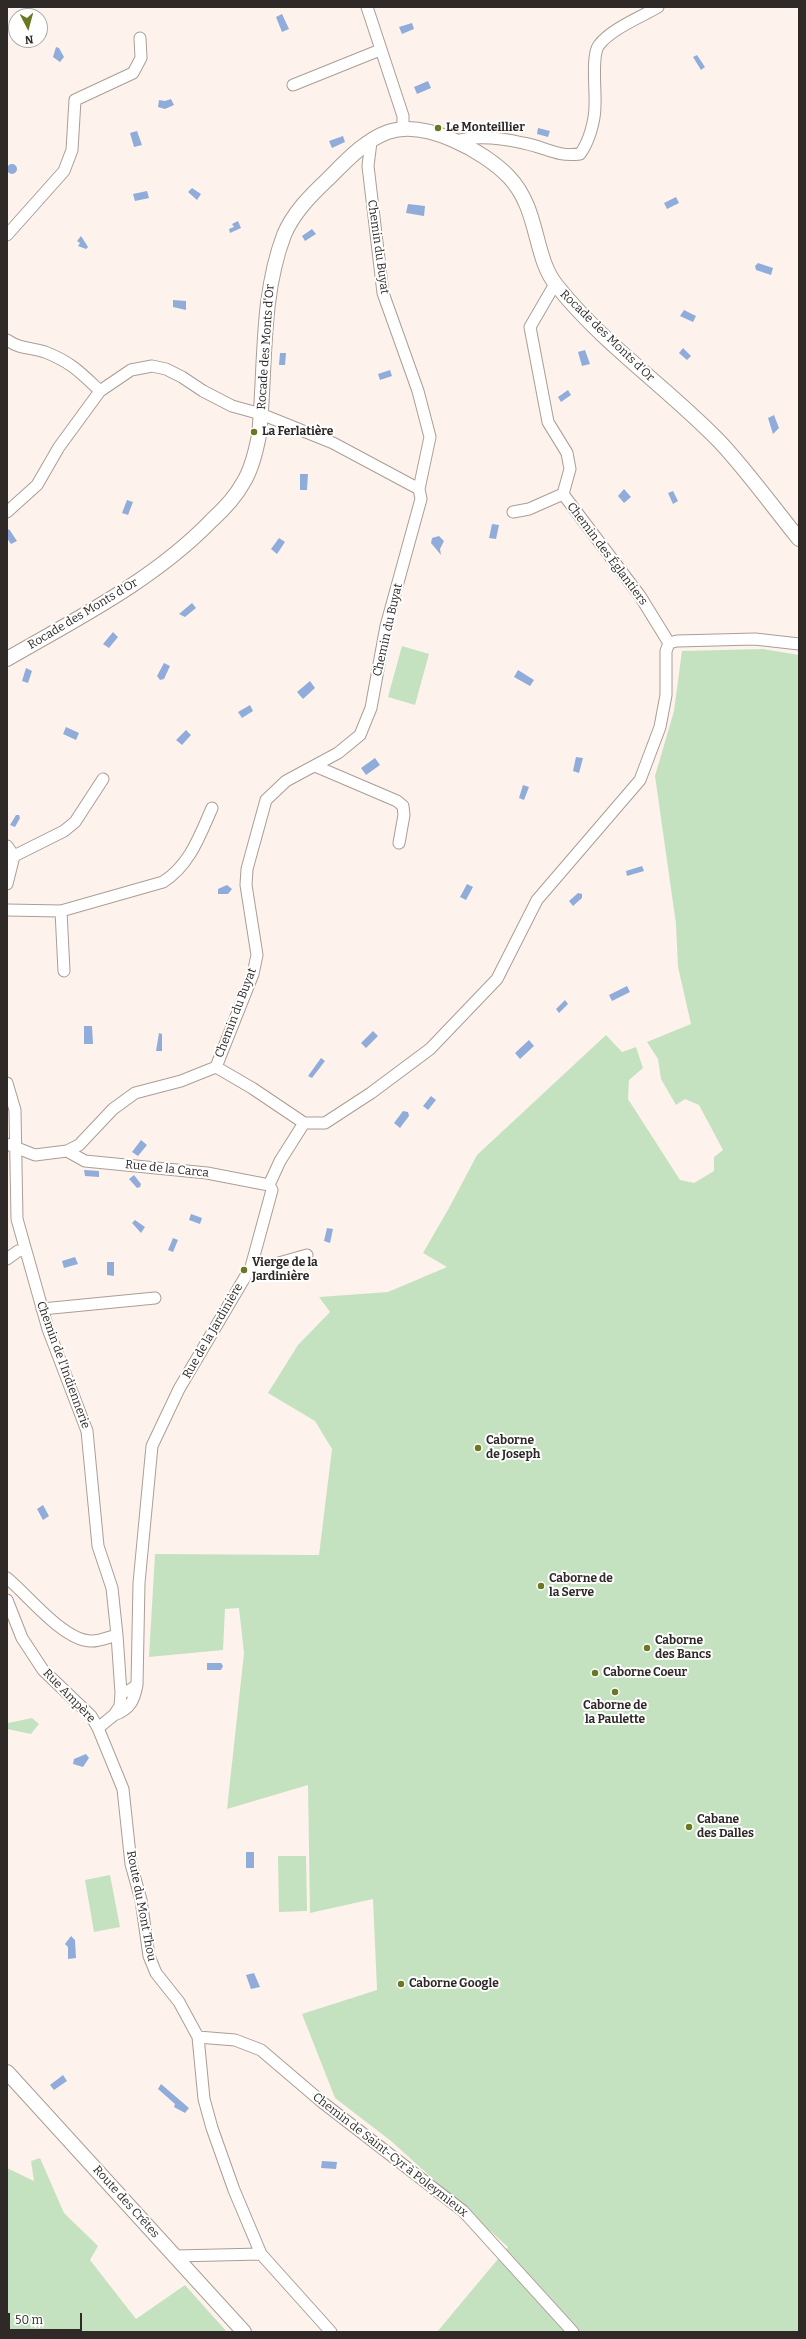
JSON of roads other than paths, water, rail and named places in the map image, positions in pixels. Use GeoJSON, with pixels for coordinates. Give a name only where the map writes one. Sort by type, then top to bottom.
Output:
{"type":"FeatureCollection","features":[{"type":"Feature","properties":{"kind":"street"},"geometry":{"type":"LineString","coordinates":[[367,7],[403,116],[403,128]]}},
{"type":"Feature","properties":{"kind":"street"},"geometry":{"type":"LineString","coordinates":[[456,141],[473,137],[523,143],[564,156],[580,154],[587,145],[595,107],[595,57],[598,46],[610,35],[658,7]]}},
{"type":"Feature","properties":{"kind":"street"},"geometry":{"type":"LineString","coordinates":[[7,235],[64,171],[72,150],[75,100],[133,73],[141,58],[140,38]]}},
{"type":"Feature","properties":{"kind":"street"},"geometry":{"type":"LineString","coordinates":[[293,85],[380,50]]}},
{"type":"Feature","properties":{"kind":"street","name":"Rocade des Monts d'Or"},"geometry":{"type":"LineString","coordinates":[[7,659],[154,571],[178,553],[231,501],[244,483],[255,455],[261,414],[271,280],[285,233],[305,201],[341,165],[371,142],[386,133],[403,128],[428,132],[456,141],[497,167],[518,189],[526,202],[545,263],[555,284],[597,330],[720,443],[799,539]]}},
{"type":"Feature","properties":{"kind":"street","name":"Chemin du Buyat"},"geometry":{"type":"LineString","coordinates":[[216,1067],[253,974],[256,955],[246,885],[247,869],[266,800],[286,781],[338,753],[360,735],[371,708],[386,626],[421,499],[420,489],[430,438],[418,390],[383,293],[368,166],[371,142]]}},
{"type":"Feature","properties":{"kind":"street","name":"Chemin des Églantiers"},"geometry":{"type":"LineString","coordinates":[[555,284],[530,327],[548,422],[567,453],[570,469],[562,494],[640,596],[669,643]]}},
{"type":"Feature","properties":{"kind":"street"},"geometry":{"type":"LineString","coordinates":[[7,340],[19,348],[43,351],[68,362],[100,391]]}},
{"type":"Feature","properties":{"kind":"street"},"geometry":{"type":"LineString","coordinates":[[7,512],[37,485],[59,447],[100,391],[131,370],[152,366],[166,369],[182,377],[203,391],[232,406],[261,414],[333,443],[420,489]]}},
{"type":"Feature","properties":{"kind":"street"},"geometry":{"type":"LineString","coordinates":[[514,512],[529,509],[562,494]]}},
{"type":"Feature","properties":{"kind":"street"},"geometry":{"type":"LineString","coordinates":[[12,1146],[35,1154],[67,1151],[79,1146],[113,1110],[135,1093],[181,1081],[216,1067],[252,1088],[304,1124],[324,1123],[371,1093],[430,1049],[496,979],[537,900],[640,780],[660,726],[666,695],[666,651],[669,643],[677,641],[755,640],[799,644]]}},
{"type":"Feature","properties":{"kind":"street"},"geometry":{"type":"LineString","coordinates":[[315,766],[403,806],[404,815],[398,843]]}},
{"type":"Feature","properties":{"kind":"street"},"geometry":{"type":"LineString","coordinates":[[14,856],[64,831],[75,822],[103,779]]}},
{"type":"Feature","properties":{"kind":"street"},"geometry":{"type":"LineString","coordinates":[[7,910],[61,911],[163,882],[174,875],[195,847],[212,808]]}},
{"type":"Feature","properties":{"kind":"street"},"geometry":{"type":"LineString","coordinates":[[7,846],[14,856],[7,884]]}},
{"type":"Feature","properties":{"kind":"street"},"geometry":{"type":"LineString","coordinates":[[61,911],[64,971]]}},
{"type":"Feature","properties":{"kind":"street","name":"Chemin de l'Indiennerie"},"geometry":{"type":"LineString","coordinates":[[7,1083],[15,1110],[12,1146],[17,1219],[42,1309],[60,1364],[87,1431],[98,1546],[112,1588],[117,1635]]}},
{"type":"Feature","properties":{"kind":"street","name":"Rue de la Jardinière"},"geometry":{"type":"LineString","coordinates":[[114,1715],[125,1712],[131,1706],[137,1684],[140,1583],[152,1446],[179,1388],[251,1267],[272,1190],[270,1185],[280,1161],[304,1124]]}},
{"type":"Feature","properties":{"kind":"street","name":"Rue de la Carca"},"geometry":{"type":"LineString","coordinates":[[67,1151],[85,1161],[207,1173],[270,1185]]}},
{"type":"Feature","properties":{"kind":"street"},"geometry":{"type":"LineString","coordinates":[[7,1259],[18,1251],[25,1250]]}},
{"type":"Feature","properties":{"kind":"street"},"geometry":{"type":"LineString","coordinates":[[251,1267],[261,1268],[306,1255]]}},
{"type":"Feature","properties":{"kind":"street"},"geometry":{"type":"LineString","coordinates":[[42,1309],[155,1298]]}},
{"type":"Feature","properties":{"kind":"street"},"geometry":{"type":"LineString","coordinates":[[7,1578],[61,1627],[78,1638],[91,1641],[117,1635],[121,1693],[120,1706],[114,1715],[98,1728]]}},
{"type":"Feature","properties":{"kind":"street","name":"Rue Ampère"},"geometry":{"type":"LineString","coordinates":[[7,1600],[22,1638],[43,1670],[91,1716],[98,1728]]}},
{"type":"Feature","properties":{"kind":"street"},"geometry":{"type":"LineString","coordinates":[[121,1693],[130,1690],[137,1684]]}},
{"type":"Feature","properties":{"kind":"street","name":"Route du Mont Thou"},"geometry":{"type":"LineString","coordinates":[[98,1728],[123,1789],[132,1864],[141,1900],[149,1956],[156,1973],[179,2002],[198,2037],[204,2099],[212,2128],[234,2190],[261,2254],[331,2332]]}},
{"type":"Feature","properties":{"kind":"street","name":"Chemin de Saint-Cyr à Poleymieux"},"geometry":{"type":"LineString","coordinates":[[198,2037],[235,2040],[261,2050],[322,2102],[463,2211],[573,2332]]}},
{"type":"Feature","properties":{"kind":"street","name":"Route des Crêtes"},"geometry":{"type":"LineString","coordinates":[[7,2072],[244,2332]]}},
{"type":"Feature","properties":{"kind":"street"},"geometry":{"type":"LineString","coordinates":[[175,2256],[261,2254]]}},
{"type":"Feature","properties":{"kind":"water"},"geometry":{"type":"Polygon","coordinates":[[[282,14],[289,29],[282,32],[276,17],[282,14]]]}},
{"type":"Feature","properties":{"kind":"water"},"geometry":{"type":"Polygon","coordinates":[[[412,23],[414,29],[402,34],[399,27],[412,23]]]}},
{"type":"Feature","properties":{"kind":"water"},"geometry":{"type":"Polygon","coordinates":[[[56,47],[59,48],[64,57],[60,62],[53,57],[56,47]]]}},
{"type":"Feature","properties":{"kind":"water"},"geometry":{"type":"Polygon","coordinates":[[[697,55],[705,67],[701,70],[693,57],[697,55]]]}},
{"type":"Feature","properties":{"kind":"water"},"geometry":{"type":"Polygon","coordinates":[[[428,81],[431,88],[417,94],[414,87],[428,81]]]}},
{"type":"Feature","properties":{"kind":"water"},"geometry":{"type":"Polygon","coordinates":[[[171,99],[174,105],[165,109],[158,107],[159,100],[165,101],[171,99]]]}},
{"type":"Feature","properties":{"kind":"water"},"geometry":{"type":"Polygon","coordinates":[[[538,128],[550,131],[548,137],[537,134],[538,128]]]}},
{"type":"Feature","properties":{"kind":"water"},"geometry":{"type":"Polygon","coordinates":[[[137,131],[142,145],[134,147],[130,133],[137,131]]]}},
{"type":"Feature","properties":{"kind":"water"},"geometry":{"type":"Polygon","coordinates":[[[343,136],[345,142],[332,148],[329,141],[343,136]]]}},
{"type":"Feature","properties":{"kind":"water"},"geometry":{"type":"Polygon","coordinates":[[[12,164],[17,169],[12,174],[7,169],[12,164]]]}},
{"type":"Feature","properties":{"kind":"water"},"geometry":{"type":"Polygon","coordinates":[[[192,188],[201,194],[197,200],[188,192],[192,188]]]}},
{"type":"Feature","properties":{"kind":"water"},"geometry":{"type":"Polygon","coordinates":[[[147,191],[149,198],[135,201],[133,194],[147,191]]]}},
{"type":"Feature","properties":{"kind":"water"},"geometry":{"type":"Polygon","coordinates":[[[676,197],[679,203],[667,209],[664,203],[676,197]]]}},
{"type":"Feature","properties":{"kind":"water"},"geometry":{"type":"Polygon","coordinates":[[[408,204],[425,206],[424,216],[406,213],[408,204]]]}},
{"type":"Feature","properties":{"kind":"water"},"geometry":{"type":"Polygon","coordinates":[[[238,221],[241,228],[230,233],[229,229],[234,227],[232,224],[238,221]]]}},
{"type":"Feature","properties":{"kind":"water"},"geometry":{"type":"Polygon","coordinates":[[[312,229],[316,234],[305,241],[302,236],[312,229]]]}},
{"type":"Feature","properties":{"kind":"water"},"geometry":{"type":"Polygon","coordinates":[[[81,236],[88,247],[86,249],[78,246],[80,243],[77,241],[81,236]]]}},
{"type":"Feature","properties":{"kind":"water"},"geometry":{"type":"Polygon","coordinates":[[[758,263],[773,268],[771,275],[756,270],[755,266],[758,263]]]}},
{"type":"Feature","properties":{"kind":"water"},"geometry":{"type":"Polygon","coordinates":[[[173,300],[186,301],[186,310],[173,307],[173,300]]]}},
{"type":"Feature","properties":{"kind":"water"},"geometry":{"type":"Polygon","coordinates":[[[684,310],[696,316],[693,322],[680,316],[684,310]]]}},
{"type":"Feature","properties":{"kind":"water"},"geometry":{"type":"Polygon","coordinates":[[[683,348],[691,356],[687,360],[679,353],[683,348]]]}},
{"type":"Feature","properties":{"kind":"water"},"geometry":{"type":"Polygon","coordinates":[[[585,350],[590,364],[582,366],[578,352],[585,350]]]}},
{"type":"Feature","properties":{"kind":"water"},"geometry":{"type":"Polygon","coordinates":[[[280,353],[286,353],[285,365],[279,365],[280,353]]]}},
{"type":"Feature","properties":{"kind":"water"},"geometry":{"type":"Polygon","coordinates":[[[390,370],[392,376],[380,380],[378,374],[390,370]]]}},
{"type":"Feature","properties":{"kind":"water"},"geometry":{"type":"Polygon","coordinates":[[[568,390],[571,395],[561,402],[558,397],[568,390]]]}},
{"type":"Feature","properties":{"kind":"water"},"geometry":{"type":"Polygon","coordinates":[[[774,415],[779,428],[773,434],[768,418],[774,415]]]}},
{"type":"Feature","properties":{"kind":"water"},"geometry":{"type":"Polygon","coordinates":[[[300,474],[308,474],[307,490],[300,490],[300,474]]]}},
{"type":"Feature","properties":{"kind":"water"},"geometry":{"type":"Polygon","coordinates":[[[624,489],[631,497],[624,503],[618,496],[624,489]]]}},
{"type":"Feature","properties":{"kind":"water"},"geometry":{"type":"Polygon","coordinates":[[[673,491],[678,501],[673,504],[668,493],[673,491]]]}},
{"type":"Feature","properties":{"kind":"water"},"geometry":{"type":"Polygon","coordinates":[[[127,500],[133,502],[128,515],[122,513],[127,500]]]}},
{"type":"Feature","properties":{"kind":"water"},"geometry":{"type":"Polygon","coordinates":[[[492,524],[499,525],[496,539],[489,538],[492,524]]]}},
{"type":"Feature","properties":{"kind":"water"},"geometry":{"type":"Polygon","coordinates":[[[9,529],[17,541],[11,544],[7,538],[7,531],[9,529]]]}},
{"type":"Feature","properties":{"kind":"water"},"geometry":{"type":"Polygon","coordinates":[[[439,536],[444,541],[440,549],[441,555],[431,543],[432,538],[439,536]]]}},
{"type":"Feature","properties":{"kind":"water"},"geometry":{"type":"Polygon","coordinates":[[[279,538],[285,542],[277,554],[271,549],[279,538]]]}},
{"type":"Feature","properties":{"kind":"water"},"geometry":{"type":"Polygon","coordinates":[[[192,603],[196,608],[185,617],[179,614],[192,603]]]}},
{"type":"Feature","properties":{"kind":"water"},"geometry":{"type":"Polygon","coordinates":[[[113,632],[118,637],[109,648],[103,644],[113,632]]]}},
{"type":"Feature","properties":{"kind":"water"},"geometry":{"type":"Polygon","coordinates":[[[164,663],[170,666],[164,679],[160,680],[157,676],[164,663]]]}},
{"type":"Feature","properties":{"kind":"water"},"geometry":{"type":"Polygon","coordinates":[[[26,668],[32,671],[28,683],[22,681],[26,668]]]}},
{"type":"Feature","properties":{"kind":"water"},"geometry":{"type":"Polygon","coordinates":[[[518,670],[534,680],[530,686],[514,677],[518,670]]]}},
{"type":"Feature","properties":{"kind":"water"},"geometry":{"type":"Polygon","coordinates":[[[310,681],[315,688],[303,699],[297,692],[310,681]]]}},
{"type":"Feature","properties":{"kind":"water"},"geometry":{"type":"Polygon","coordinates":[[[250,705],[253,711],[242,718],[238,712],[250,705]]]}},
{"type":"Feature","properties":{"kind":"water"},"geometry":{"type":"Polygon","coordinates":[[[66,727],[79,733],[76,740],[63,734],[66,727]]]}},
{"type":"Feature","properties":{"kind":"water"},"geometry":{"type":"Polygon","coordinates":[[[186,730],[191,735],[182,745],[176,740],[186,730]]]}},
{"type":"Feature","properties":{"kind":"water"},"geometry":{"type":"Polygon","coordinates":[[[576,757],[583,758],[579,773],[573,771],[576,757]]]}},
{"type":"Feature","properties":{"kind":"water"},"geometry":{"type":"Polygon","coordinates":[[[375,758],[380,765],[366,775],[361,768],[375,758]]]}},
{"type":"Feature","properties":{"kind":"water"},"geometry":{"type":"Polygon","coordinates":[[[523,785],[529,787],[524,800],[519,798],[523,785]]]}},
{"type":"Feature","properties":{"kind":"water"},"geometry":{"type":"Polygon","coordinates":[[[16,815],[19,815],[20,818],[15,827],[10,825],[16,815]]]}},
{"type":"Feature","properties":{"kind":"water"},"geometry":{"type":"Polygon","coordinates":[[[642,866],[644,871],[627,876],[626,871],[642,866]]]}},
{"type":"Feature","properties":{"kind":"water"},"geometry":{"type":"Polygon","coordinates":[[[467,884],[473,887],[466,900],[460,897],[467,884]]]}},
{"type":"Feature","properties":{"kind":"water"},"geometry":{"type":"Polygon","coordinates":[[[227,885],[232,889],[228,894],[218,894],[218,889],[227,885]]]}},
{"type":"Feature","properties":{"kind":"water"},"geometry":{"type":"Polygon","coordinates":[[[578,893],[582,894],[582,898],[573,906],[569,901],[578,893]]]}},
{"type":"Feature","properties":{"kind":"water"},"geometry":{"type":"Polygon","coordinates":[[[627,986],[630,992],[612,1001],[609,995],[627,986]]]}},
{"type":"Feature","properties":{"kind":"water"},"geometry":{"type":"Polygon","coordinates":[[[565,1000],[568,1004],[559,1013],[556,1009],[565,1000]]]}},
{"type":"Feature","properties":{"kind":"water"},"geometry":{"type":"Polygon","coordinates":[[[84,1026],[92,1026],[93,1044],[84,1044],[84,1026]]]}},
{"type":"Feature","properties":{"kind":"water"},"geometry":{"type":"Polygon","coordinates":[[[373,1031],[378,1036],[366,1048],[361,1043],[373,1031]]]}},
{"type":"Feature","properties":{"kind":"water"},"geometry":{"type":"Polygon","coordinates":[[[159,1033],[162,1034],[162,1051],[156,1051],[159,1033]]]}},
{"type":"Feature","properties":{"kind":"water"},"geometry":{"type":"Polygon","coordinates":[[[529,1040],[534,1046],[520,1059],[515,1053],[529,1040]]]}},
{"type":"Feature","properties":{"kind":"water"},"geometry":{"type":"Polygon","coordinates":[[[321,1058],[325,1061],[312,1078],[308,1076],[321,1058]]]}},
{"type":"Feature","properties":{"kind":"water"},"geometry":{"type":"Polygon","coordinates":[[[431,1096],[436,1100],[428,1110],[423,1106],[431,1096]]]}},
{"type":"Feature","properties":{"kind":"water"},"geometry":{"type":"Polygon","coordinates":[[[403,1111],[408,1112],[409,1116],[400,1128],[394,1123],[403,1111]]]}},
{"type":"Feature","properties":{"kind":"water"},"geometry":{"type":"Polygon","coordinates":[[[141,1140],[147,1145],[138,1156],[132,1152],[141,1140]]]}},
{"type":"Feature","properties":{"kind":"water"},"geometry":{"type":"Polygon","coordinates":[[[84,1170],[99,1171],[99,1177],[85,1176],[84,1170]]]}},
{"type":"Feature","properties":{"kind":"water"},"geometry":{"type":"Polygon","coordinates":[[[134,1175],[141,1184],[140,1187],[137,1188],[129,1179],[134,1175]]]}},
{"type":"Feature","properties":{"kind":"water"},"geometry":{"type":"Polygon","coordinates":[[[191,1214],[202,1218],[200,1224],[189,1220],[191,1214]]]}},
{"type":"Feature","properties":{"kind":"water"},"geometry":{"type":"Polygon","coordinates":[[[135,1220],[145,1227],[141,1233],[132,1223],[135,1220]]]}},
{"type":"Feature","properties":{"kind":"water"},"geometry":{"type":"Polygon","coordinates":[[[327,1228],[333,1229],[330,1243],[324,1241],[327,1228]]]}},
{"type":"Feature","properties":{"kind":"water"},"geometry":{"type":"Polygon","coordinates":[[[173,1238],[178,1240],[173,1252],[168,1250],[173,1238]]]}},
{"type":"Feature","properties":{"kind":"water"},"geometry":{"type":"Polygon","coordinates":[[[75,1257],[78,1264],[64,1268],[62,1261],[75,1257]]]}},
{"type":"Feature","properties":{"kind":"water"},"geometry":{"type":"Polygon","coordinates":[[[107,1262],[114,1262],[114,1276],[107,1275],[107,1262]]]}},
{"type":"Feature","properties":{"kind":"water"},"geometry":{"type":"Polygon","coordinates":[[[43,1505],[49,1516],[43,1520],[37,1509],[43,1505]]]}},
{"type":"Feature","properties":{"kind":"water"},"geometry":{"type":"Polygon","coordinates":[[[207,1663],[221,1663],[223,1666],[221,1670],[207,1670],[207,1663]]]}},
{"type":"Feature","properties":{"kind":"water"},"geometry":{"type":"Polygon","coordinates":[[[86,1754],[89,1758],[83,1767],[73,1764],[74,1759],[86,1754]]]}},
{"type":"Feature","properties":{"kind":"water"},"geometry":{"type":"Polygon","coordinates":[[[246,1852],[254,1852],[254,1868],[246,1868],[246,1852]]]}},
{"type":"Feature","properties":{"kind":"water"},"geometry":{"type":"Polygon","coordinates":[[[71,1936],[75,1940],[76,1958],[68,1959],[68,1947],[65,1944],[71,1936]]]}},
{"type":"Feature","properties":{"kind":"water"},"geometry":{"type":"Polygon","coordinates":[[[254,1973],[260,1987],[251,1989],[246,1975],[254,1973]]]}},
{"type":"Feature","properties":{"kind":"water"},"geometry":{"type":"Polygon","coordinates":[[[63,2075],[67,2081],[54,2090],[50,2085],[63,2075]]]}},
{"type":"Feature","properties":{"kind":"water"},"geometry":{"type":"Polygon","coordinates":[[[161,2084],[189,2108],[185,2113],[174,2107],[175,2104],[158,2089],[161,2084]]]}},
{"type":"Feature","properties":{"kind":"water"},"geometry":{"type":"Polygon","coordinates":[[[322,2161],[337,2162],[336,2169],[321,2168],[322,2161]]]}},
{"type":"Feature","properties":{"kind":"place","name":"Le Monteillier"},"geometry":{"type":"Point","coordinates":[438,128]}},
{"type":"Feature","properties":{"kind":"place","name":"La Ferlatière"},"geometry":{"type":"Point","coordinates":[254,432]}},
{"type":"Feature","properties":{"kind":"place","name":"Vierge de la Jardinière"},"geometry":{"type":"Point","coordinates":[244,1270]}},
{"type":"Feature","properties":{"kind":"place","name":"Caborne de Joseph"},"geometry":{"type":"Point","coordinates":[478,1448]}},
{"type":"Feature","properties":{"kind":"place","name":"Caborne de la Serve"},"geometry":{"type":"Point","coordinates":[541,1586]}},
{"type":"Feature","properties":{"kind":"place","name":"Caborne des Bancs"},"geometry":{"type":"Point","coordinates":[647,1648]}},
{"type":"Feature","properties":{"kind":"place","name":"Caborne Coeur"},"geometry":{"type":"Point","coordinates":[595,1673]}},
{"type":"Feature","properties":{"kind":"place","name":"Caborne de la Paulette"},"geometry":{"type":"Point","coordinates":[615,1692]}},
{"type":"Feature","properties":{"kind":"place","name":"Cabane des Dalles"},"geometry":{"type":"Point","coordinates":[689,1827]}},
{"type":"Feature","properties":{"kind":"place","name":"Caborne Google"},"geometry":{"type":"Point","coordinates":[401,1984]}}]}
